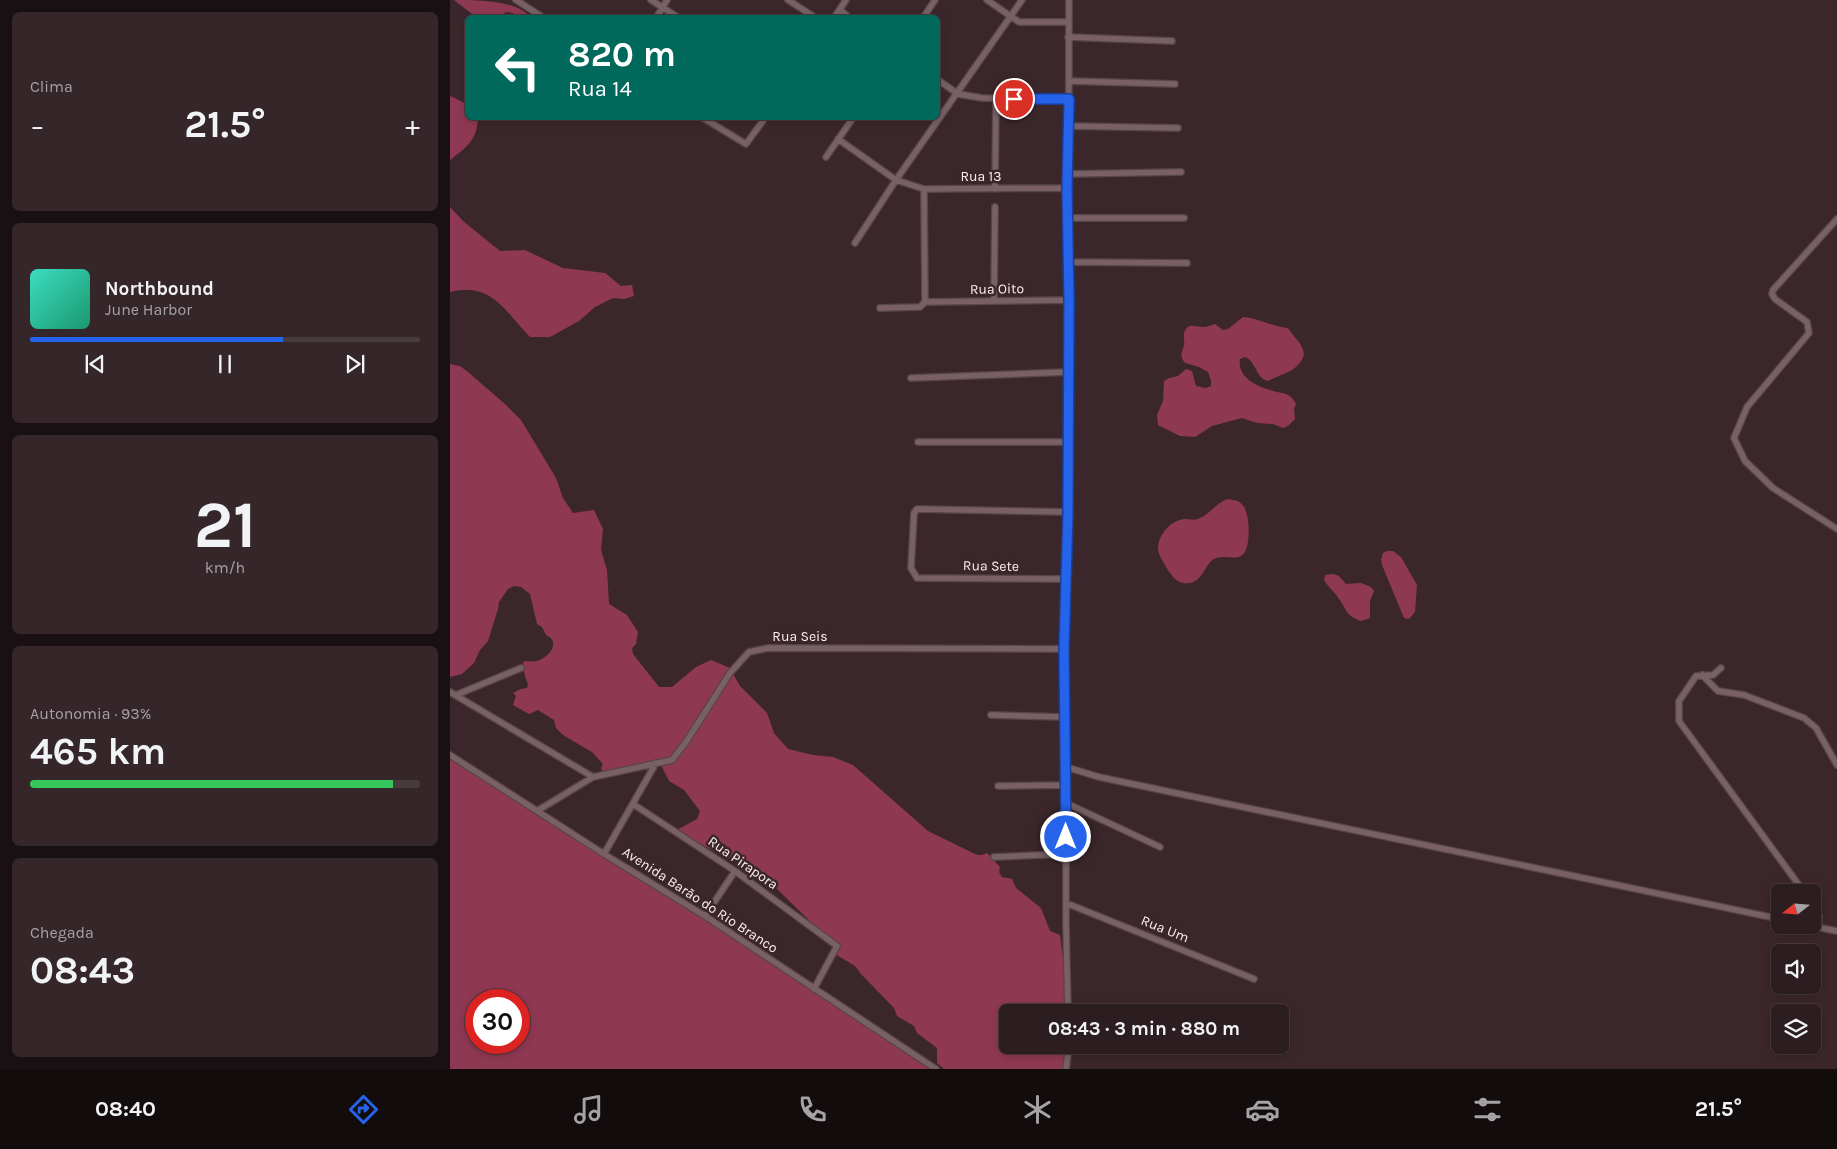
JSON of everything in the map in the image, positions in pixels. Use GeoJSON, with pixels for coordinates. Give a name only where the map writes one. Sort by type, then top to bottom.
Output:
{"type":"FeatureCollection","features":[{"type":"Feature","properties":{"kind":"street"},"geometry":{"type":"LineString","coordinates":[[516,0],[539,15]]}},
{"type":"Feature","properties":{"kind":"street"},"geometry":{"type":"LineString","coordinates":[[650,0],[674,15]]}},
{"type":"Feature","properties":{"kind":"street"},"geometry":{"type":"LineString","coordinates":[[658,15],[667,0]]}},
{"type":"Feature","properties":{"kind":"street"},"geometry":{"type":"LineString","coordinates":[[788,0],[811,15]]}},
{"type":"Feature","properties":{"kind":"street"},"geometry":{"type":"LineString","coordinates":[[836,15],[846,0]]}},
{"type":"Feature","properties":{"kind":"street"},"geometry":{"type":"LineString","coordinates":[[925,15],[936,0]]}},
{"type":"Feature","properties":{"kind":"street"},"geometry":{"type":"LineString","coordinates":[[988,0],[1010,18],[1019,22],[1068,22]]}},
{"type":"Feature","properties":{"kind":"street"},"geometry":{"type":"LineString","coordinates":[[940,119],[1022,0]]}},
{"type":"Feature","properties":{"kind":"street"},"geometry":{"type":"LineString","coordinates":[[1068,0],[1068,512],[1064,649],[1068,1004]]}},
{"type":"Feature","properties":{"kind":"street"},"geometry":{"type":"LineString","coordinates":[[840,10],[846,15]]}},
{"type":"Feature","properties":{"kind":"street"},"geometry":{"type":"LineString","coordinates":[[1068,37],[1172,41]]}},
{"type":"Feature","properties":{"kind":"street"},"geometry":{"type":"LineString","coordinates":[[940,81],[958,94],[982,98],[1069,99]]}},
{"type":"Feature","properties":{"kind":"street"},"geometry":{"type":"LineString","coordinates":[[1069,81],[1175,84]]}},
{"type":"Feature","properties":{"kind":"street"},"geometry":{"type":"LineString","coordinates":[[995,189],[996,99]]}},
{"type":"Feature","properties":{"kind":"street"},"geometry":{"type":"LineString","coordinates":[[706,120],[746,144],[764,120]]}},
{"type":"Feature","properties":{"kind":"street"},"geometry":{"type":"LineString","coordinates":[[826,157],[852,120]]}},
{"type":"Feature","properties":{"kind":"street"},"geometry":{"type":"LineString","coordinates":[[855,243],[896,180],[939,120]]}},
{"type":"Feature","properties":{"kind":"street"},"geometry":{"type":"LineString","coordinates":[[1068,126],[1178,128]]}},
{"type":"Feature","properties":{"kind":"street","name":"Rua 13"},"geometry":{"type":"LineString","coordinates":[[838,139],[896,180],[924,189],[1067,188]]}},
{"type":"Feature","properties":{"kind":"street"},"geometry":{"type":"LineString","coordinates":[[1067,174],[1181,172]]}},
{"type":"Feature","properties":{"kind":"street"},"geometry":{"type":"LineString","coordinates":[[924,189],[925,302]]}},
{"type":"Feature","properties":{"kind":"street"},"geometry":{"type":"LineString","coordinates":[[994,301],[995,207]]}},
{"type":"Feature","properties":{"kind":"street"},"geometry":{"type":"LineString","coordinates":[[1068,218],[1184,218]]}},
{"type":"Feature","properties":{"kind":"street"},"geometry":{"type":"LineString","coordinates":[[1837,219],[1773,290],[1772,294],[1775,299],[1807,322],[1809,333],[1747,407],[1734,438],[1745,462],[1773,488],[1837,529]]}},
{"type":"Feature","properties":{"kind":"street"},"geometry":{"type":"LineString","coordinates":[[1068,262],[1187,263]]}},
{"type":"Feature","properties":{"kind":"street","name":"Rua Oito"},"geometry":{"type":"LineString","coordinates":[[880,308],[920,307],[925,302],[1069,300]]}},
{"type":"Feature","properties":{"kind":"street"},"geometry":{"type":"LineString","coordinates":[[911,378],[1068,372]]}},
{"type":"Feature","properties":{"kind":"street"},"geometry":{"type":"LineString","coordinates":[[918,442],[1067,442]]}},
{"type":"Feature","properties":{"kind":"street","name":"Rua Sete"},"geometry":{"type":"LineString","coordinates":[[1065,579],[917,578],[911,568],[914,513],[917,509],[1068,512]]}},
{"type":"Feature","properties":{"kind":"street","name":"Rua Seis"},"geometry":{"type":"LineString","coordinates":[[537,811],[594,777],[672,760],[686,742],[730,672],[749,652],[768,648],[1064,649]]}},
{"type":"Feature","properties":{"kind":"street"},"geometry":{"type":"LineString","coordinates":[[453,694],[522,668]]}},
{"type":"Feature","properties":{"kind":"street"},"geometry":{"type":"LineString","coordinates":[[1721,668],[1713,675],[1696,676],[1679,701],[1679,721],[1798,884]]}},
{"type":"Feature","properties":{"kind":"street"},"geometry":{"type":"LineString","coordinates":[[1702,675],[1718,691],[1744,695],[1804,718],[1816,728],[1837,766]]}},
{"type":"Feature","properties":{"kind":"street"},"geometry":{"type":"LineString","coordinates":[[453,694],[594,777]]}},
{"type":"Feature","properties":{"kind":"street"},"geometry":{"type":"LineString","coordinates":[[991,716],[1065,716]]}},
{"type":"Feature","properties":{"kind":"street","name":"Avenida Barão do Rio Branco"},"geometry":{"type":"LineString","coordinates":[[450,755],[704,916],[936,1069]]}},
{"type":"Feature","properties":{"kind":"street"},"geometry":{"type":"LineString","coordinates":[[604,854],[656,763]]}},
{"type":"Feature","properties":{"kind":"street"},"geometry":{"type":"LineString","coordinates":[[1066,767],[1099,777],[1771,917]]}},
{"type":"Feature","properties":{"kind":"street"},"geometry":{"type":"LineString","coordinates":[[998,786],[1066,785]]}},
{"type":"Feature","properties":{"kind":"street"},"geometry":{"type":"LineString","coordinates":[[1066,803],[1160,847]]}},
{"type":"Feature","properties":{"kind":"street","name":"Rua Pirapora"},"geometry":{"type":"LineString","coordinates":[[632,804],[735,871],[837,946],[814,989]]}},
{"type":"Feature","properties":{"kind":"street"},"geometry":{"type":"LineString","coordinates":[[994,857],[1066,854]]}},
{"type":"Feature","properties":{"kind":"street"},"geometry":{"type":"LineString","coordinates":[[704,916],[735,871]]}},
{"type":"Feature","properties":{"kind":"street","name":"Rua Um"},"geometry":{"type":"LineString","coordinates":[[1066,903],[1254,979]]}},
{"type":"Feature","properties":{"kind":"street"},"geometry":{"type":"LineString","coordinates":[[1821,928],[1837,931]]}},
{"type":"Feature","properties":{"kind":"street"},"geometry":{"type":"LineString","coordinates":[[1066,1069],[1068,1054]]}},
{"type":"Feature","properties":{"kind":"shaded area"},"geometry":{"type":"Polygon","coordinates":[[[454,0],[506,4],[524,11],[528,15],[517,15],[506,12],[502,15],[473,15],[454,0]]]}},
{"type":"Feature","properties":{"kind":"shaded area"},"geometry":{"type":"Polygon","coordinates":[[[450,96],[465,103],[465,120],[478,120],[473,138],[450,160],[450,96]]]}},
{"type":"Feature","properties":{"kind":"shaded area"},"geometry":{"type":"Polygon","coordinates":[[[450,207],[463,221],[500,251],[525,250],[563,268],[605,273],[621,286],[632,285],[634,296],[624,299],[613,298],[595,307],[579,321],[550,337],[530,337],[505,308],[487,295],[476,291],[464,290],[450,292],[450,207]]]}},
{"type":"Feature","properties":{"kind":"shaded area"},"geometry":{"type":"Polygon","coordinates":[[[1243,317],[1288,328],[1302,347],[1304,355],[1294,369],[1268,381],[1261,377],[1249,359],[1245,357],[1240,359],[1242,371],[1250,381],[1275,392],[1286,394],[1293,399],[1296,404],[1294,409],[1295,419],[1283,428],[1273,424],[1257,423],[1242,418],[1212,426],[1195,437],[1180,436],[1158,425],[1157,415],[1163,401],[1164,381],[1178,376],[1186,369],[1192,371],[1196,386],[1206,388],[1211,386],[1208,372],[1185,363],[1182,358],[1186,329],[1190,326],[1205,327],[1215,324],[1223,330],[1228,329],[1243,317]]]}},
{"type":"Feature","properties":{"kind":"shaded area"},"geometry":{"type":"Polygon","coordinates":[[[450,364],[460,366],[468,372],[521,420],[556,478],[563,498],[573,513],[594,510],[603,529],[601,550],[607,570],[609,604],[627,615],[638,632],[636,644],[632,648],[633,654],[659,687],[672,687],[696,667],[711,660],[730,668],[740,686],[767,713],[774,733],[788,749],[813,755],[833,757],[853,765],[928,831],[977,855],[987,853],[1000,867],[999,872],[1002,877],[1012,879],[1016,888],[1041,908],[1050,931],[1060,935],[1064,966],[1064,1004],[999,1004],[999,1054],[1065,1054],[1064,1069],[944,1069],[937,1063],[937,1048],[917,1033],[914,1026],[897,1016],[894,1008],[855,966],[835,954],[840,944],[820,931],[776,888],[742,865],[698,843],[680,840],[675,831],[697,819],[700,811],[684,790],[669,781],[659,761],[603,774],[601,768],[603,764],[592,752],[563,735],[556,728],[554,720],[538,710],[529,714],[513,705],[516,696],[513,693],[527,688],[528,685],[522,666],[524,661],[535,661],[545,657],[552,650],[553,646],[551,638],[537,624],[530,594],[521,587],[514,586],[508,589],[499,602],[488,641],[480,650],[474,663],[462,674],[450,677],[450,364]]]}},
{"type":"Feature","properties":{"kind":"shaded area"},"geometry":{"type":"Polygon","coordinates":[[[1228,499],[1238,501],[1244,507],[1247,514],[1249,534],[1247,548],[1244,553],[1238,557],[1214,559],[1195,581],[1183,583],[1177,581],[1161,559],[1158,547],[1163,533],[1175,522],[1185,519],[1198,519],[1228,499]]]}},
{"type":"Feature","properties":{"kind":"shaded area"},"geometry":{"type":"Polygon","coordinates":[[[1393,551],[1401,557],[1417,585],[1415,612],[1409,619],[1404,618],[1382,565],[1383,553],[1393,551]]]}},
{"type":"Feature","properties":{"kind":"shaded area"},"geometry":{"type":"Polygon","coordinates":[[[1334,574],[1339,576],[1346,584],[1361,583],[1371,587],[1374,591],[1370,601],[1370,618],[1361,621],[1352,617],[1347,612],[1324,580],[1325,575],[1334,574]]]}},
{"type":"Feature","properties":{"kind":"shaded area"},"geometry":{"type":"Polygon","coordinates":[[[450,757],[704,918],[933,1069],[450,1069],[450,757]]]}},
{"type":"Feature","properties":{"kind":"route"},"geometry":{"type":"LineString","coordinates":[[1014,99],[1069,99],[1067,188],[1069,300],[1068,512],[1064,649],[1066,837]]}}]}
